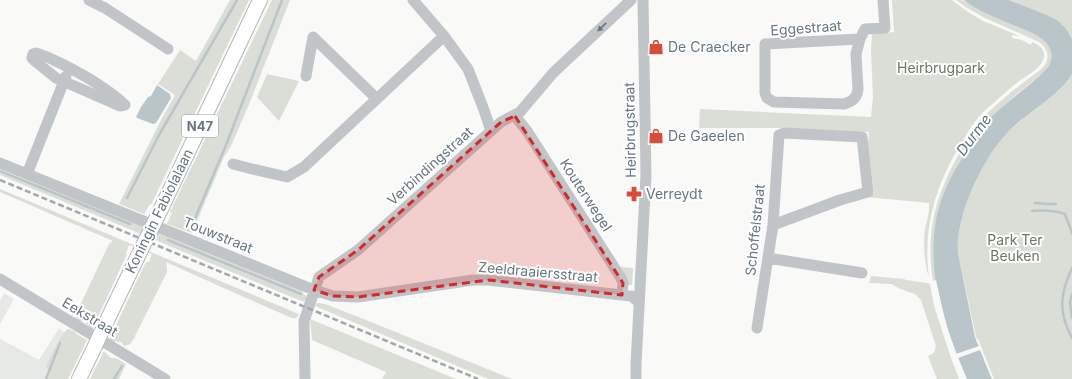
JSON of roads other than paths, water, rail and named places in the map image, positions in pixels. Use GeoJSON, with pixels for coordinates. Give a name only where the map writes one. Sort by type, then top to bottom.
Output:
{"type":"FeatureCollection","features":[{"type":"Feature","properties":{"kind":"main road","name":"Koningin Fabiolalaan"},"geometry":{"type":"LineString","coordinates":[[79,379],[260,0]]}},
{"type":"Feature","properties":{"kind":"street"},"geometry":{"type":"LineString","coordinates":[[413,0],[444,36],[468,69],[491,131]]}},
{"type":"Feature","properties":{"kind":"street","name":"Verbindingstraat"},"geometry":{"type":"LineString","coordinates":[[305,379],[304,321],[319,277],[358,250],[501,122],[515,116],[520,112],[553,73],[631,0]]}},
{"type":"Feature","properties":{"kind":"street","name":"Heirbrugstraat"},"geometry":{"type":"LineString","coordinates":[[636,379],[646,182],[643,0]]}},
{"type":"Feature","properties":{"kind":"street","name":"Eggestraat"},"geometry":{"type":"LineString","coordinates":[[860,39],[765,44],[765,93],[767,98],[774,102],[790,103],[844,104],[853,100],[858,92],[856,54],[860,39],[865,29],[885,28],[883,0]]}},
{"type":"Feature","properties":{"kind":"street"},"geometry":{"type":"LineString","coordinates":[[94,1],[168,49]]}},
{"type":"Feature","properties":{"kind":"street"},"geometry":{"type":"LineString","coordinates":[[233,164],[288,177],[304,167],[444,36]]}},
{"type":"Feature","properties":{"kind":"street"},"geometry":{"type":"LineString","coordinates":[[306,76],[313,37],[377,99]]}},
{"type":"Feature","properties":{"kind":"street"},"geometry":{"type":"LineString","coordinates":[[33,54],[43,54],[80,72],[108,90],[125,106],[120,106],[63,82],[35,61],[32,58],[33,54]]}},
{"type":"Feature","properties":{"kind":"street"},"geometry":{"type":"LineString","coordinates":[[27,174],[63,82],[70,68]]}},
{"type":"Feature","properties":{"kind":"street","name":"Kouterwegel"},"geometry":{"type":"LineString","coordinates":[[515,116],[527,131],[621,278],[623,283],[622,295]]}},
{"type":"Feature","properties":{"kind":"street","name":"Schoffelstraat"},"geometry":{"type":"LineString","coordinates":[[757,328],[773,224],[779,135],[784,133],[862,137],[868,192],[840,200],[773,224]]}},
{"type":"Feature","properties":{"kind":"street","name":"Touwstraat"},"geometry":{"type":"LineString","coordinates":[[0,163],[314,290]]}},
{"type":"Feature","properties":{"kind":"street"},"geometry":{"type":"LineString","coordinates":[[768,258],[862,273]]}},
{"type":"Feature","properties":{"kind":"street","name":"Eekstraat"},"geometry":{"type":"LineString","coordinates":[[0,279],[165,379]]}},
{"type":"Feature","properties":{"kind":"street","name":"Zeeldraaiersstraat"},"geometry":{"type":"LineString","coordinates":[[314,290],[332,296],[358,297],[466,281],[488,280],[631,296],[639,302]]}},
{"type":"Feature","properties":{"kind":"waterway"},"geometry":{"type":"LineString","coordinates":[[127,198],[159,135],[237,0]]}},
{"type":"Feature","properties":{"kind":"waterway"},"geometry":{"type":"LineString","coordinates":[[193,223],[226,145],[282,0]]}},
{"type":"Feature","properties":{"kind":"waterway"},"geometry":{"type":"LineString","coordinates":[[0,171],[130,224]]}},
{"type":"Feature","properties":{"kind":"waterway"},"geometry":{"type":"LineString","coordinates":[[1035,203],[1056,204]]}},
{"type":"Feature","properties":{"kind":"waterway"},"geometry":{"type":"LineString","coordinates":[[1032,211],[1041,210],[1065,214],[1072,233]]}},
{"type":"Feature","properties":{"kind":"waterway"},"geometry":{"type":"LineString","coordinates":[[168,240],[301,294]]}},
{"type":"Feature","properties":{"kind":"waterway"},"geometry":{"type":"LineString","coordinates":[[1072,268],[1065,286],[1062,303],[1064,320],[1072,338]]}},
{"type":"Feature","properties":{"kind":"waterway"},"geometry":{"type":"LineString","coordinates":[[1072,294],[1070,302],[1072,318]]}},
{"type":"Feature","properties":{"kind":"waterway"},"geometry":{"type":"LineString","coordinates":[[46,379],[60,343]]}},
{"type":"Feature","properties":{"kind":"waterway"},"geometry":{"type":"LineString","coordinates":[[114,379],[122,366]]}},
{"type":"Feature","properties":{"kind":"railway"},"geometry":{"type":"LineString","coordinates":[[0,180],[478,379]]}},
{"type":"Feature","properties":{"kind":"place","name":"De Craecker"},"geometry":{"type":"Point","coordinates":[656,47]}},
{"type":"Feature","properties":{"kind":"place","name":"De Gaeelen"},"geometry":{"type":"Point","coordinates":[656,136]}},
{"type":"Feature","properties":{"kind":"place","name":"Verreydt"},"geometry":{"type":"Point","coordinates":[634,194]}},
{"type":"Feature","properties":{"kind":"park label","name":"Heirbrugpark"},"geometry":{"type":"Point","coordinates":[941,68]}},
{"type":"Feature","properties":{"kind":"park label","name":"Park Ter Beuken"},"geometry":{"type":"Point","coordinates":[1015,248]}},
{"type":"Feature","properties":{"kind":"water label","name":"Durme"},"geometry":{"type":"Point","coordinates":[974,135]}}]}
